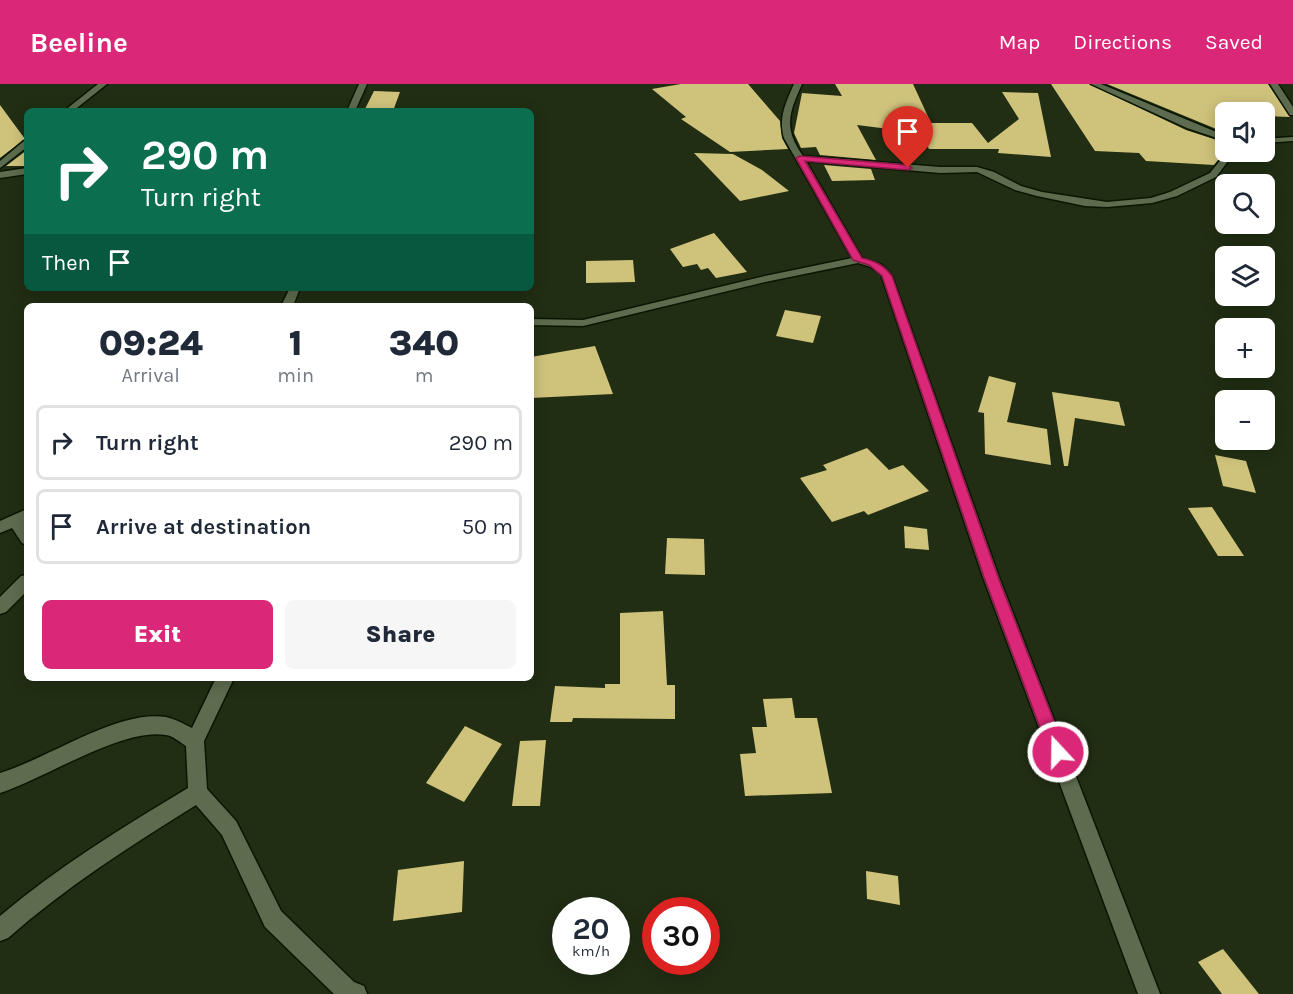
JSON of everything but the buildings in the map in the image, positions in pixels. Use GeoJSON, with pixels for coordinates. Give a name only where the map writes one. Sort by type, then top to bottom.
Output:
{"type":"FeatureCollection","features":[{"type":"Feature","properties":{"kind":"street"},"geometry":{"type":"LineString","coordinates":[[72,108],[103,84]]}},
{"type":"Feature","properties":{"kind":"street"},"geometry":{"type":"LineString","coordinates":[[352,108],[363,84]]}},
{"type":"Feature","properties":{"kind":"street"},"geometry":{"type":"LineString","coordinates":[[798,84],[784,114],[784,125],[789,143],[800,158],[858,260]]}},
{"type":"Feature","properties":{"kind":"street"},"geometry":{"type":"LineString","coordinates":[[1095,84],[1215,135]]}},
{"type":"Feature","properties":{"kind":"street"},"geometry":{"type":"LineString","coordinates":[[1274,84],[1293,113]]}},
{"type":"Feature","properties":{"kind":"street"},"geometry":{"type":"LineString","coordinates":[[1282,98],[1293,99]]}},
{"type":"Feature","properties":{"kind":"street"},"geometry":{"type":"LineString","coordinates":[[1275,141],[1293,140]]}},
{"type":"Feature","properties":{"kind":"street"},"geometry":{"type":"LineString","coordinates":[[0,165],[24,145]]}},
{"type":"Feature","properties":{"kind":"street"},"geometry":{"type":"LineString","coordinates":[[800,158],[940,170],[976,169],[1034,193],[1099,205],[1142,204],[1181,192],[1215,174],[1224,162]]}},
{"type":"Feature","properties":{"kind":"street"},"geometry":{"type":"LineString","coordinates":[[0,176],[24,172]]}},
{"type":"Feature","properties":{"kind":"street"},"geometry":{"type":"LineString","coordinates":[[534,322],[583,322],[613,317],[765,279],[858,260],[873,263],[882,270],[887,276],[991,577],[1149,994]]}},
{"type":"Feature","properties":{"kind":"street"},"geometry":{"type":"LineString","coordinates":[[0,527],[21,518]]}},
{"type":"Feature","properties":{"kind":"street"},"geometry":{"type":"LineString","coordinates":[[0,607],[24,584]]}},
{"type":"Feature","properties":{"kind":"street"},"geometry":{"type":"LineString","coordinates":[[224,681],[195,741],[198,793],[229,828],[273,919],[346,990],[356,994]]}},
{"type":"Feature","properties":{"kind":"street"},"geometry":{"type":"LineString","coordinates":[[0,783],[111,736],[149,725],[177,730],[195,741]]}},
{"type":"Feature","properties":{"kind":"street"},"geometry":{"type":"LineString","coordinates":[[0,930],[81,868],[198,793]]}},
{"type":"Feature","properties":{"kind":"route"},"geometry":{"type":"LineString","coordinates":[[908,168],[800,158],[858,260],[873,263],[887,276],[991,577],[1058,752]]}}]}
